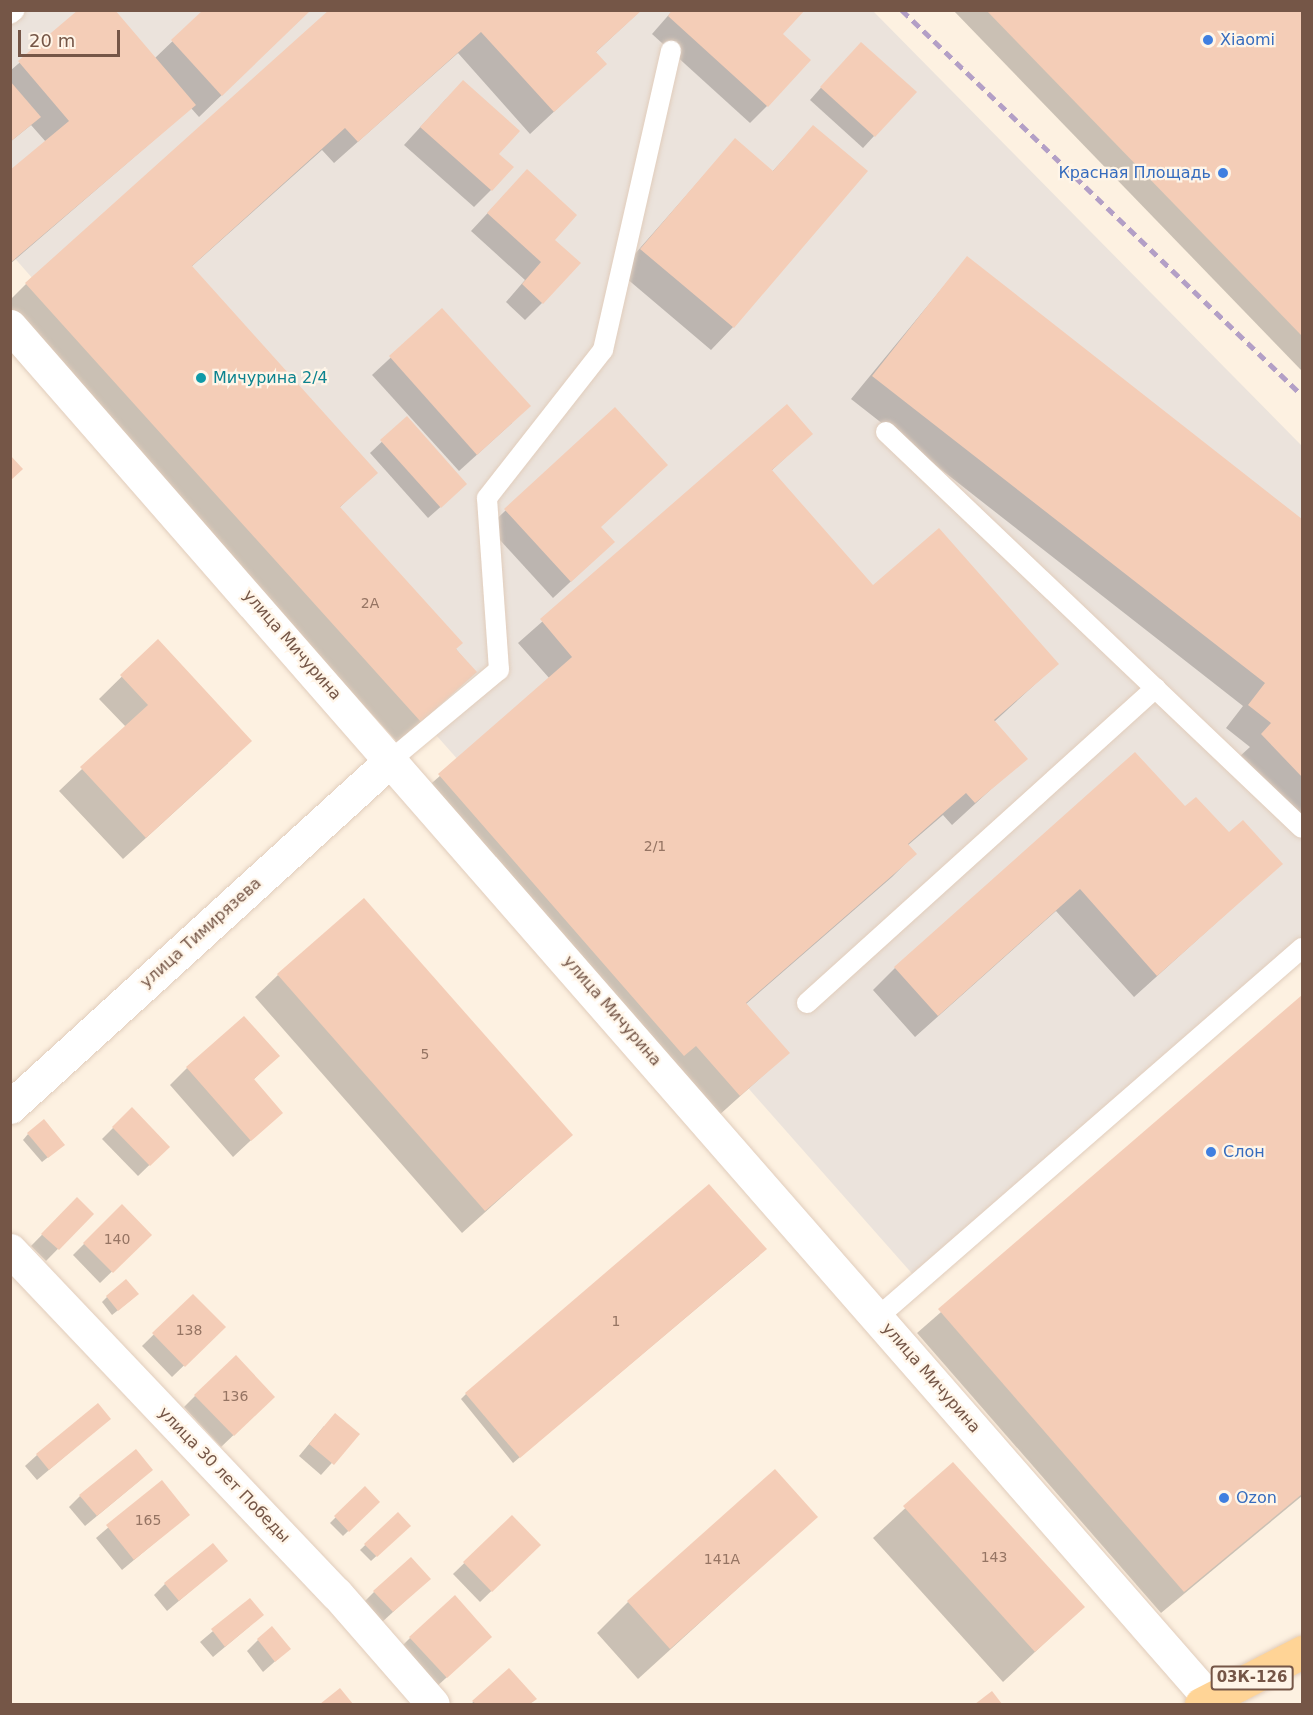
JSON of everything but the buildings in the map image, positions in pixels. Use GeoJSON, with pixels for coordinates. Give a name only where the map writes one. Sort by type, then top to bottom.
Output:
{"type":"FeatureCollection","features":[{"type":"Feature","properties":{"kind":"main road","name":"03К-126"},"geometry":{"type":"LineString","coordinates":[[1205,1702],[1302,1652]]}},
{"type":"Feature","properties":{"kind":"street","name":"улица Мичурина"},"geometry":{"type":"LineString","coordinates":[[10,326],[392,759],[878,1317],[1205,1702]]}},
{"type":"Feature","properties":{"kind":"street","name":"улица Тимирязева"},"geometry":{"type":"LineString","coordinates":[[10,1107],[392,759]]}},
{"type":"Feature","properties":{"kind":"street","name":"улица 30 лет Победы"},"geometry":{"type":"LineString","coordinates":[[10,1250],[336,1593],[434,1704]]}},
{"type":"Feature","properties":{"kind":"lane"},"geometry":{"type":"LineString","coordinates":[[10,14],[15,10]]}},
{"type":"Feature","properties":{"kind":"lane"},"geometry":{"type":"LineString","coordinates":[[392,759],[499,670],[487,498],[603,350],[671,51]]}},
{"type":"Feature","properties":{"kind":"lane"},"geometry":{"type":"LineString","coordinates":[[886,432],[1302,828]]}},
{"type":"Feature","properties":{"kind":"lane"},"geometry":{"type":"LineString","coordinates":[[807,1003],[1156,688]]}},
{"type":"Feature","properties":{"kind":"lane"},"geometry":{"type":"LineString","coordinates":[[878,1317],[1302,948]]}},
{"type":"Feature","properties":{"kind":"shaded area"},"geometry":{"type":"Polygon","coordinates":[[[10,11],[873,11],[1302,446],[1302,958],[923,1286],[11,254],[10,11]]]}},
{"type":"Feature","properties":{"kind":"railway"},"geometry":{"type":"LineString","coordinates":[[902,10],[1302,395]]}},
{"type":"Feature","properties":{"kind":"place","name":"Xiaomi"},"geometry":{"type":"Point","coordinates":[1208,40]}},
{"type":"Feature","properties":{"kind":"place","name":"Красная Площадь"},"geometry":{"type":"Point","coordinates":[1223,173]}},
{"type":"Feature","properties":{"kind":"place","name":"Мичурина 2/4"},"geometry":{"type":"Point","coordinates":[201,378]}},
{"type":"Feature","properties":{"kind":"place","name":"Слон"},"geometry":{"type":"Point","coordinates":[1211,1152]}},
{"type":"Feature","properties":{"kind":"place","name":"Ozon"},"geometry":{"type":"Point","coordinates":[1224,1498]}}]}
